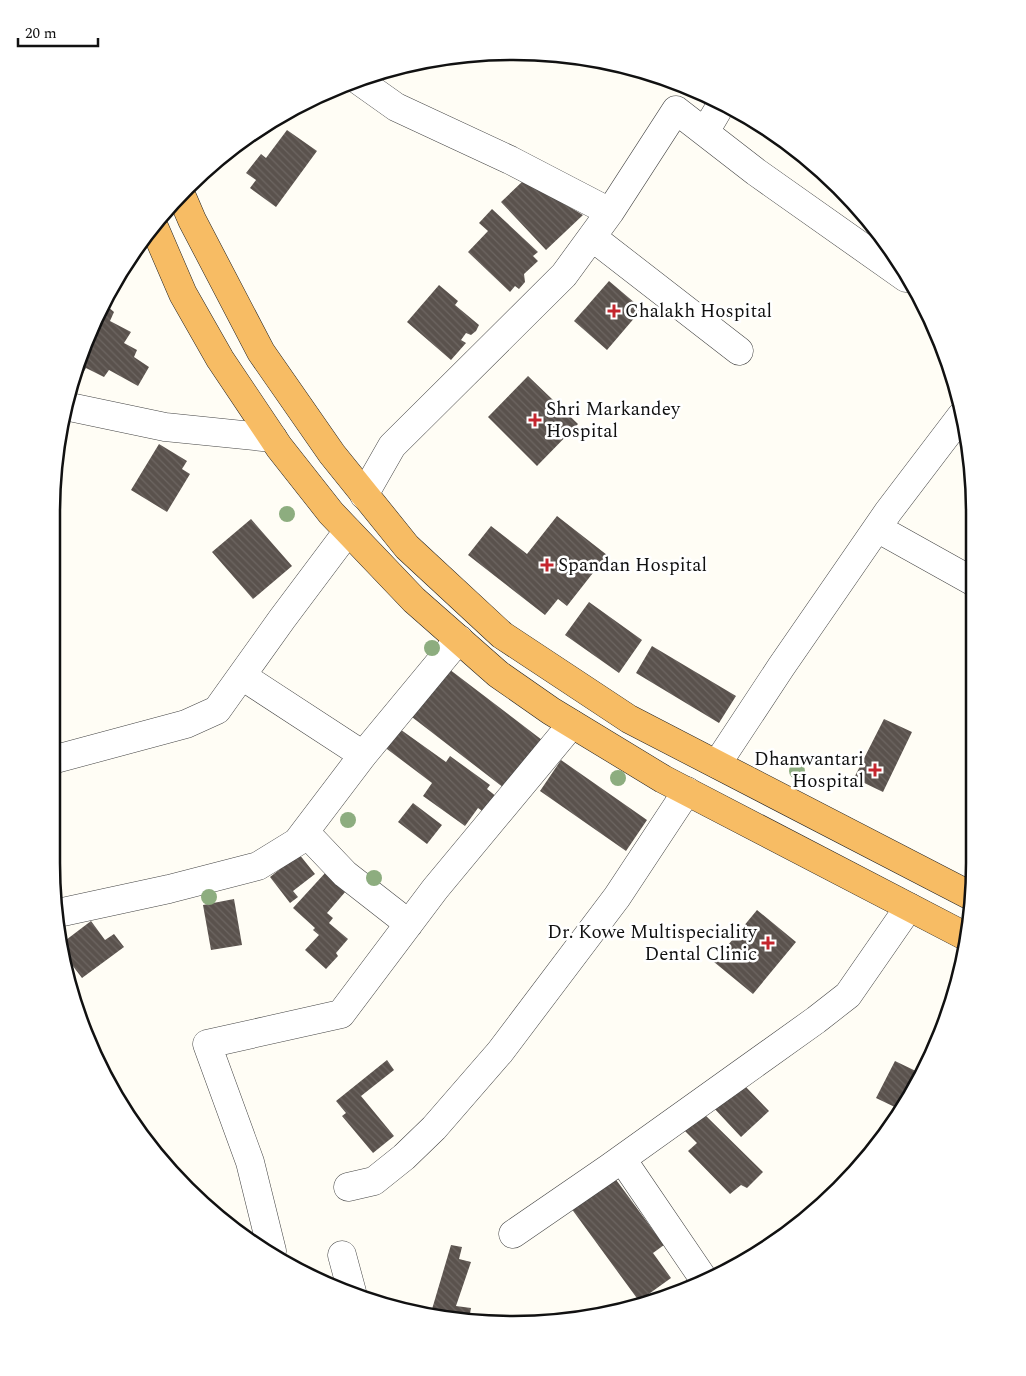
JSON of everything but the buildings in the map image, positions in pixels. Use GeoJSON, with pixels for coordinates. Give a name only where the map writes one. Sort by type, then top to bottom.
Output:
{"type":"FeatureCollection","features":[{"type":"Feature","properties":{"kind":"highway"},"geometry":{"type":"LineString","coordinates":[[184,202],[261,352],[332,454],[407,547],[502,635],[629,719],[965,893]]}},
{"type":"Feature","properties":{"kind":"highway"},"geometry":{"type":"LineString","coordinates":[[156,234],[183,294],[220,359],[273,438],[331,513],[414,600],[498,674],[551,711],[663,779],[960,933]]}},
{"type":"Feature","properties":{"kind":"street"},"geometry":{"type":"LineString","coordinates":[[365,85],[396,108],[510,160],[610,212]]}},
{"type":"Feature","properties":{"kind":"street"},"geometry":{"type":"LineString","coordinates":[[364,495],[392,446],[564,275],[610,212],[676,110],[756,172],[896,271]]}},
{"type":"Feature","properties":{"kind":"street"},"geometry":{"type":"LineString","coordinates":[[705,132],[718,110]]}},
{"type":"Feature","properties":{"kind":"street"},"geometry":{"type":"LineString","coordinates":[[592,237],[739,351]]}},
{"type":"Feature","properties":{"kind":"street"},"geometry":{"type":"LineString","coordinates":[[73,408],[165,427],[273,438]]}},
{"type":"Feature","properties":{"kind":"street"},"geometry":{"type":"LineString","coordinates":[[716,764],[877,528],[956,422]]}},
{"type":"Feature","properties":{"kind":"street"},"geometry":{"type":"LineString","coordinates":[[877,528],[966,578]]}},
{"type":"Feature","properties":{"kind":"street"},"geometry":{"type":"LineString","coordinates":[[60,758],[186,724],[217,710],[348,530]]}},
{"type":"Feature","properties":{"kind":"street"},"geometry":{"type":"LineString","coordinates":[[63,912],[169,889],[258,866],[297,842],[363,755],[459,639]]}},
{"type":"Feature","properties":{"kind":"street"},"geometry":{"type":"LineString","coordinates":[[242,676],[363,755]]}},
{"type":"Feature","properties":{"kind":"street"},"geometry":{"type":"LineString","coordinates":[[271,1246],[250,1162],[207,1044],[341,1014],[435,889],[572,724]]}},
{"type":"Feature","properties":{"kind":"street"},"geometry":{"type":"LineString","coordinates":[[348,1187],[374,1181],[404,1157],[434,1128],[500,1052],[617,897],[687,792]]}},
{"type":"Feature","properties":{"kind":"street"},"geometry":{"type":"LineString","coordinates":[[305,832],[345,874],[409,924]]}},
{"type":"Feature","properties":{"kind":"street"},"geometry":{"type":"LineString","coordinates":[[513,1234],[622,1159],[848,995],[909,907]]}},
{"type":"Feature","properties":{"kind":"street"},"geometry":{"type":"LineString","coordinates":[[622,1159],[701,1275]]}},
{"type":"Feature","properties":{"kind":"street"},"geometry":{"type":"LineString","coordinates":[[342,1255],[350,1286]]}},
{"type":"Feature","properties":{"kind":"place","name":"Chalakh Hospital"},"geometry":{"type":"Point","coordinates":[614,311]}},
{"type":"Feature","properties":{"kind":"place","name":"Shri Markandey Hospital"},"geometry":{"type":"Point","coordinates":[535,420]}},
{"type":"Feature","properties":{"kind":"place","name":"Spandan Hospital"},"geometry":{"type":"Point","coordinates":[547,565]}},
{"type":"Feature","properties":{"kind":"place","name":"Dhanwantari Hospital"},"geometry":{"type":"Point","coordinates":[875,770]}},
{"type":"Feature","properties":{"kind":"place","name":"Dr. Kowe Multispeciality Dental Clinic"},"geometry":{"type":"Point","coordinates":[768,943]}}]}
